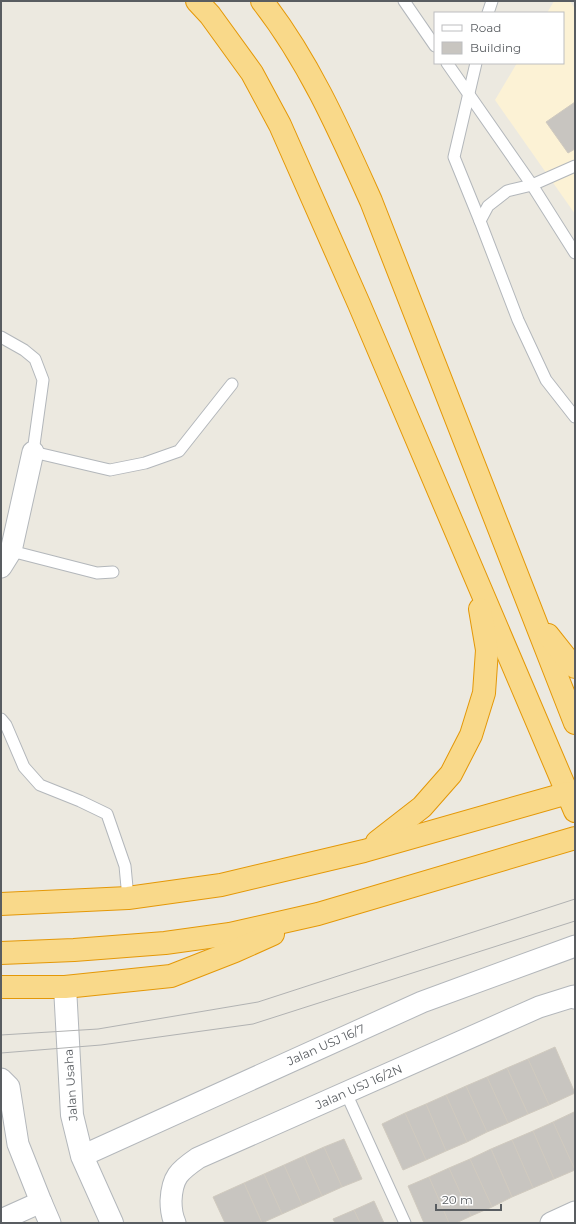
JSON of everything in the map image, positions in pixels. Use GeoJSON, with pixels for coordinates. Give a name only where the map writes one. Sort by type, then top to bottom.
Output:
{"type":"FeatureCollection","features":[{"type":"Feature","properties":{"kind":"highway"},"geometry":{"type":"LineString","coordinates":[[1,904],[128,898],[221,885],[572,802],[359,304],[280,125],[252,74],[210,15],[197,1]]}},
{"type":"Feature","properties":{"kind":"highway"},"geometry":{"type":"LineString","coordinates":[[262,1],[291,42],[315,83],[342,135],[371,201],[575,723]]}},
{"type":"Feature","properties":{"kind":"highway"},"geometry":{"type":"LineString","coordinates":[[364,851],[422,807],[451,774],[471,735],[484,693],[487,650],[475,576]]}},
{"type":"Feature","properties":{"kind":"highway"},"geometry":{"type":"LineString","coordinates":[[524,590],[544,630],[575,668]]}},
{"type":"Feature","properties":{"kind":"highway"},"geometry":{"type":"LineString","coordinates":[[1,952],[74,950],[166,943],[230,934],[318,914],[575,838]]}},
{"type":"Feature","properties":{"kind":"highway"},"geometry":{"type":"LineString","coordinates":[[1,987],[65,987],[171,976],[234,951],[318,914]]}},
{"type":"Feature","properties":{"kind":"street"},"geometry":{"type":"LineString","coordinates":[[6,559],[33,452]]}},
{"type":"Feature","properties":{"kind":"street","name":"Jalan USJ 16/7"},"geometry":{"type":"LineString","coordinates":[[82,1156],[422,1002],[575,946]]}},
{"type":"Feature","properties":{"kind":"street","name":"Jalan Usaha"},"geometry":{"type":"LineString","coordinates":[[65,987],[72,1115],[82,1156],[112,1223]]}},
{"type":"Feature","properties":{"kind":"street","name":"Jalan USJ 16/2N"},"geometry":{"type":"LineString","coordinates":[[173,1215],[171,1190],[175,1178],[198,1158],[539,1007],[574,996],[575,998]]}},
{"type":"Feature","properties":{"kind":"street"},"geometry":{"type":"LineString","coordinates":[[1,1079],[9,1087],[18,1144],[40,1202],[50,1223]]}},
{"type":"Feature","properties":{"kind":"street"},"geometry":{"type":"LineString","coordinates":[[1,1220],[40,1202]]}},
{"type":"Feature","properties":{"kind":"street"},"geometry":{"type":"LineString","coordinates":[[551,1223],[575,1212]]}},
{"type":"Feature","properties":{"kind":"lane"},"geometry":{"type":"LineString","coordinates":[[404,1],[434,45]]}},
{"type":"Feature","properties":{"kind":"lane"},"geometry":{"type":"LineString","coordinates":[[488,12],[492,1]]}},
{"type":"Feature","properties":{"kind":"lane"},"geometry":{"type":"LineString","coordinates":[[448,64],[532,185],[575,253]]}},
{"type":"Feature","properties":{"kind":"lane"},"geometry":{"type":"LineString","coordinates":[[476,64],[454,157],[518,320],[546,380],[575,417]]}},
{"type":"Feature","properties":{"kind":"lane"},"geometry":{"type":"LineString","coordinates":[[480,221],[488,206],[507,191],[532,185],[575,166]]}},
{"type":"Feature","properties":{"kind":"lane"},"geometry":{"type":"LineString","coordinates":[[1,336],[35,358],[43,380],[33,452],[110,470],[145,463],[179,451],[232,384]]}},
{"type":"Feature","properties":{"kind":"lane"},"geometry":{"type":"LineString","coordinates":[[6,559],[97,573],[113,572]]}},
{"type":"Feature","properties":{"kind":"lane"},"geometry":{"type":"LineString","coordinates":[[1,719],[6,725],[24,767],[40,785],[80,801],[107,814],[125,866],[128,898]]}},
{"type":"Feature","properties":{"kind":"lane"},"geometry":{"type":"LineString","coordinates":[[346,1092],[405,1223]]}},
{"type":"Feature","properties":{"kind":"shaded area"},"geometry":{"type":"Polygon","coordinates":[[[554,1],[570,1],[575,9],[575,214],[495,100],[516,64],[564,64],[564,12],[548,12],[554,1]]]}},
{"type":"Feature","properties":{"kind":"building"},"geometry":{"type":"Polygon","coordinates":[[[575,102],[575,149],[568,153],[546,122],[575,102]]]}},
{"type":"Feature","properties":{"kind":"building"},"geometry":{"type":"Polygon","coordinates":[[[555,1047],[575,1093],[549,1105],[528,1059],[555,1047]]]}},
{"type":"Feature","properties":{"kind":"building"},"geometry":{"type":"Polygon","coordinates":[[[528,1059],[549,1105],[528,1114],[507,1068],[528,1059]]]}},
{"type":"Feature","properties":{"kind":"building"},"geometry":{"type":"Polygon","coordinates":[[[507,1068],[528,1114],[508,1123],[487,1077],[507,1068]]]}},
{"type":"Feature","properties":{"kind":"building"},"geometry":{"type":"Polygon","coordinates":[[[487,1077],[508,1123],[487,1132],[466,1086],[487,1077]]]}},
{"type":"Feature","properties":{"kind":"building"},"geometry":{"type":"Polygon","coordinates":[[[466,1086],[487,1132],[467,1142],[446,1095],[466,1086]]]}},
{"type":"Feature","properties":{"kind":"building"},"geometry":{"type":"Polygon","coordinates":[[[446,1095],[467,1142],[446,1151],[426,1104],[446,1095]]]}},
{"type":"Feature","properties":{"kind":"building"},"geometry":{"type":"Polygon","coordinates":[[[426,1104],[446,1151],[426,1160],[405,1113],[426,1104]]]}},
{"type":"Feature","properties":{"kind":"building"},"geometry":{"type":"Polygon","coordinates":[[[574,1112],[575,1114],[575,1170],[553,1122],[574,1112]]]}},
{"type":"Feature","properties":{"kind":"building"},"geometry":{"type":"Polygon","coordinates":[[[405,1113],[426,1160],[403,1170],[382,1124],[405,1113]]]}},
{"type":"Feature","properties":{"kind":"building"},"geometry":{"type":"Polygon","coordinates":[[[553,1122],[575,1170],[554,1179],[533,1131],[553,1122]]]}},
{"type":"Feature","properties":{"kind":"building"},"geometry":{"type":"Polygon","coordinates":[[[533,1131],[554,1179],[533,1188],[512,1140],[533,1131]]]}},
{"type":"Feature","properties":{"kind":"building"},"geometry":{"type":"Polygon","coordinates":[[[344,1139],[362,1179],[342,1187],[324,1147],[344,1139]]]}},
{"type":"Feature","properties":{"kind":"building"},"geometry":{"type":"Polygon","coordinates":[[[512,1140],[533,1188],[512,1197],[491,1149],[512,1140]]]}},
{"type":"Feature","properties":{"kind":"building"},"geometry":{"type":"Polygon","coordinates":[[[324,1147],[342,1187],[322,1196],[304,1156],[324,1147]]]}},
{"type":"Feature","properties":{"kind":"building"},"geometry":{"type":"Polygon","coordinates":[[[491,1149],[512,1197],[492,1207],[470,1159],[491,1149]]]}},
{"type":"Feature","properties":{"kind":"building"},"geometry":{"type":"Polygon","coordinates":[[[304,1156],[322,1196],[302,1205],[284,1165],[304,1156]]]}},
{"type":"Feature","properties":{"kind":"building"},"geometry":{"type":"Polygon","coordinates":[[[470,1159],[492,1207],[471,1216],[449,1168],[470,1159]]]}},
{"type":"Feature","properties":{"kind":"building"},"geometry":{"type":"Polygon","coordinates":[[[284,1165],[302,1205],[282,1214],[264,1174],[284,1165]]]}},
{"type":"Feature","properties":{"kind":"building"},"geometry":{"type":"Polygon","coordinates":[[[449,1168],[471,1216],[456,1223],[449,1223],[429,1177],[449,1168]]]}},
{"type":"Feature","properties":{"kind":"building"},"geometry":{"type":"Polygon","coordinates":[[[264,1174],[282,1214],[262,1223],[244,1183],[264,1174]]]}},
{"type":"Feature","properties":{"kind":"building"},"geometry":{"type":"Polygon","coordinates":[[[429,1177],[449,1223],[424,1223],[408,1186],[429,1177]]]}},
{"type":"Feature","properties":{"kind":"building"},"geometry":{"type":"Polygon","coordinates":[[[244,1183],[262,1223],[225,1223],[213,1197],[244,1183]]]}},
{"type":"Feature","properties":{"kind":"building"},"geometry":{"type":"Polygon","coordinates":[[[374,1201],[384,1223],[360,1223],[354,1210],[374,1201]]]}},
{"type":"Feature","properties":{"kind":"building"},"geometry":{"type":"Polygon","coordinates":[[[354,1210],[360,1223],[335,1223],[333,1219],[354,1210]]]}},
{"type":"Feature","properties":{"kind":"tram line"},"geometry":{"type":"LineString","coordinates":[[1,1035],[98,1029],[258,1002],[575,899]]}},
{"type":"Feature","properties":{"kind":"tram line"},"geometry":{"type":"LineString","coordinates":[[1,1053],[101,1045],[253,1024],[575,921]]}}]}
